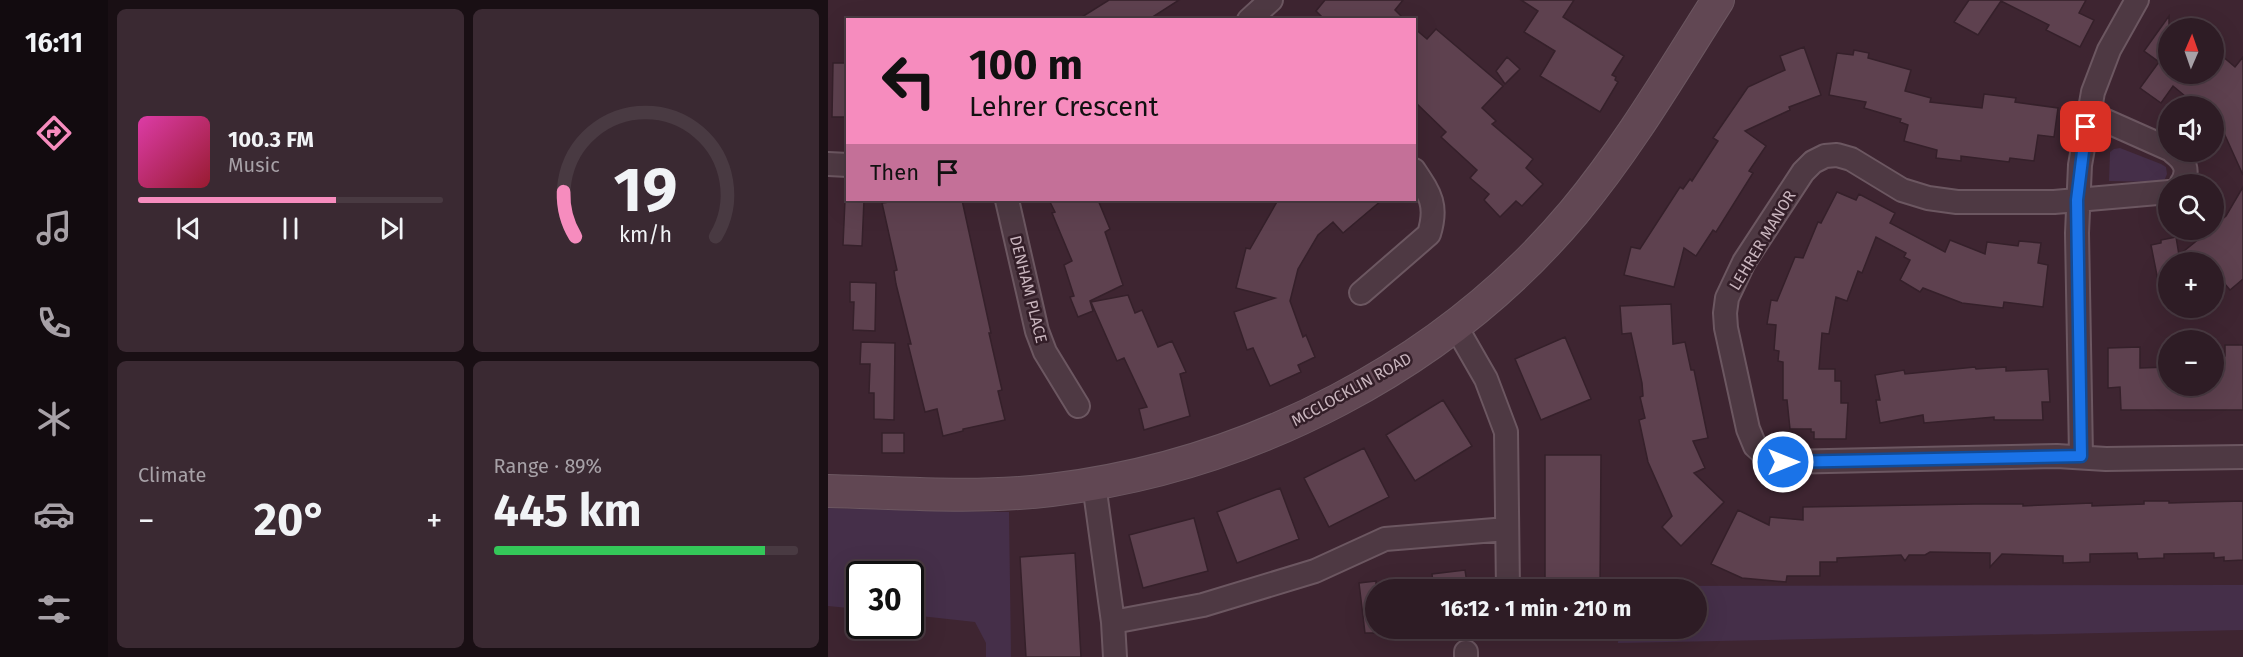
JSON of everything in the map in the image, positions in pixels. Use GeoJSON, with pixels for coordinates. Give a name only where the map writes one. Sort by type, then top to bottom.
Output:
{"type":"FeatureCollection","features":[{"type":"Feature","properties":{"kind":"street","name":"MCCLOCKLIN ROAD"},"geometry":{"type":"LineString","coordinates":[[828,490],[961,495],[1050,490],[1094,484],[1185,462],[1276,430],[1367,384],[1455,325],[1520,269],[1574,211],[1622,149],[1718,0]]}},
{"type":"Feature","properties":{"kind":"street"},"geometry":{"type":"LineString","coordinates":[[2081,456],[2077,200],[2088,114],[2100,71],[2137,0]]}},
{"type":"Feature","properties":{"kind":"street"},"geometry":{"type":"LineString","coordinates":[[2088,114],[2158,144]]}},
{"type":"Feature","properties":{"kind":"street","name":"LEHRER MANOR"},"geometry":{"type":"LineString","coordinates":[[2158,193],[2054,202],[1957,202],[1928,198],[1902,190],[1851,159],[1837,155],[1825,156],[1813,162],[1803,172],[1744,262],[1727,298],[1726,328],[1748,429],[1755,446],[1766,456],[1783,462],[2081,456],[2106,459],[2243,457]]}},
{"type":"Feature","properties":{"kind":"street"},"geometry":{"type":"LineString","coordinates":[[828,164],[846,165]]}},
{"type":"Feature","properties":{"kind":"street"},"geometry":{"type":"LineString","coordinates":[[1360,293],[1429,234],[1433,221],[1433,206],[1430,194],[1416,173]]}},
{"type":"Feature","properties":{"kind":"street","name":"DENHAM PLACE"},"geometry":{"type":"LineString","coordinates":[[1007,201],[1045,352],[1078,406]]}},
{"type":"Feature","properties":{"kind":"street"},"geometry":{"type":"LineString","coordinates":[[1455,325],[1486,379],[1506,432],[1508,579]]}},
{"type":"Feature","properties":{"kind":"street"},"geometry":{"type":"LineString","coordinates":[[1094,484],[1113,622],[1114,657]]}},
{"type":"Feature","properties":{"kind":"street"},"geometry":{"type":"LineString","coordinates":[[1113,622],[1203,605],[1315,571],[1385,539],[1507,529]]}},
{"type":"Feature","properties":{"kind":"shaded area"},"geometry":{"type":"Polygon","coordinates":[[[2120,148],[2161,164],[2166,167],[2167,174],[2158,174],[2158,182],[2109,181],[2110,152],[2120,148]]]}},
{"type":"Feature","properties":{"kind":"shaded area"},"geometry":{"type":"Polygon","coordinates":[[[828,508],[1009,512],[1011,657],[986,657],[986,643],[975,622],[924,616],[924,561],[846,561],[846,608],[828,606],[828,508]]]}},
{"type":"Feature","properties":{"kind":"shaded area"},"geometry":{"type":"Polygon","coordinates":[[[2243,585],[2243,630],[1618,643],[1618,639],[1707,639],[1707,586],[2243,585]]]}},
{"type":"Feature","properties":{"kind":"building"},"geometry":{"type":"Polygon","coordinates":[[[1109,0],[1179,0],[1151,18],[1080,18],[1109,0]]]}},
{"type":"Feature","properties":{"kind":"building"},"geometry":{"type":"Polygon","coordinates":[[[1325,0],[1403,0],[1395,10],[1403,18],[1323,18],[1316,11],[1325,0]]]}},
{"type":"Feature","properties":{"kind":"building"},"geometry":{"type":"Polygon","coordinates":[[[1521,0],[1574,0],[1563,17],[1624,56],[1612,75],[1618,82],[1600,112],[1540,76],[1555,51],[1524,32],[1538,11],[1521,0]]]}},
{"type":"Feature","properties":{"kind":"building"},"geometry":{"type":"Polygon","coordinates":[[[1969,0],[2086,0],[2079,13],[2094,20],[2080,47],[2046,30],[2049,25],[2001,1],[1978,35],[1954,22],[1969,0]]]}},
{"type":"Feature","properties":{"kind":"building"},"geometry":{"type":"Polygon","coordinates":[[[1436,29],[1503,86],[1482,108],[1496,121],[1492,124],[1533,159],[1526,168],[1543,184],[1522,206],[1516,201],[1500,217],[1484,200],[1489,194],[1470,178],[1477,170],[1441,137],[1446,132],[1416,103],[1416,30],[1427,39],[1436,29]]]}},
{"type":"Feature","properties":{"kind":"building"},"geometry":{"type":"Polygon","coordinates":[[[2158,31],[2158,61],[2144,51],[2158,31]]]}},
{"type":"Feature","properties":{"kind":"building"},"geometry":{"type":"Polygon","coordinates":[[[1804,47],[1821,95],[1789,107],[1790,110],[1745,131],[1766,146],[1749,171],[1753,173],[1716,232],[1713,230],[1696,256],[1684,248],[1674,287],[1624,275],[1631,247],[1640,249],[1680,187],[1683,189],[1690,179],[1692,181],[1718,141],[1713,138],[1748,87],[1785,70],[1780,56],[1804,47]]]}},
{"type":"Feature","properties":{"kind":"building"},"geometry":{"type":"Polygon","coordinates":[[[1854,50],[1869,53],[1868,58],[1911,70],[1905,91],[1931,98],[1930,102],[1982,108],[1984,94],[2016,98],[2015,102],[2058,108],[2054,137],[2038,135],[2034,161],[2010,158],[2009,162],[1961,156],[1961,161],[1936,158],[1937,150],[1904,141],[1908,125],[1900,122],[1901,119],[1864,108],[1866,102],[1829,95],[1837,53],[1853,55],[1854,50]]]}},
{"type":"Feature","properties":{"kind":"building"},"geometry":{"type":"Polygon","coordinates":[[[1507,57],[1520,69],[1505,84],[1496,71],[1507,57]]]}},
{"type":"Feature","properties":{"kind":"building"},"geometry":{"type":"Polygon","coordinates":[[[2243,57],[2243,175],[2224,133],[2224,96],[2185,96],[2173,86],[2166,96],[2158,96],[2158,101],[2140,88],[2158,63],[2158,84],[2224,84],[2224,58],[2235,67],[2243,57]]]}},
{"type":"Feature","properties":{"kind":"building"},"geometry":{"type":"Polygon","coordinates":[[[833,63],[846,63],[846,117],[832,117],[833,63]]]}},
{"type":"Feature","properties":{"kind":"building"},"geometry":{"type":"Polygon","coordinates":[[[2243,187],[2243,279],[2230,290],[2224,283],[2224,252],[2183,252],[2198,240],[2224,240],[2224,218],[2243,187]]]}},
{"type":"Feature","properties":{"kind":"building"},"geometry":{"type":"Polygon","coordinates":[[[1837,192],[1856,200],[1859,194],[1895,213],[1890,223],[1945,252],[1950,240],[1985,254],[1987,242],[2018,246],[2019,241],[2041,243],[2038,263],[2048,265],[2043,307],[2004,302],[2003,308],[1962,303],[1923,288],[1920,292],[1900,280],[1910,260],[1904,257],[1906,253],[1876,237],[1862,273],[1858,271],[1847,301],[1836,297],[1829,334],[1822,333],[1819,369],[1835,369],[1835,381],[1841,381],[1841,403],[1848,403],[1846,439],[1814,439],[1814,432],[1811,432],[1811,429],[1790,429],[1787,400],[1783,400],[1783,362],[1778,361],[1779,351],[1774,350],[1776,325],[1767,324],[1771,300],[1777,301],[1795,257],[1803,258],[1818,222],[1821,223],[1837,192]]]}},
{"type":"Feature","properties":{"kind":"building"},"geometry":{"type":"Polygon","coordinates":[[[845,200],[864,201],[862,246],[843,245],[845,200]]]}},
{"type":"Feature","properties":{"kind":"building"},"geometry":{"type":"Polygon","coordinates":[[[962,201],[991,333],[989,333],[1002,390],[998,391],[1005,420],[943,436],[937,409],[925,412],[908,344],[911,344],[896,284],[894,271],[897,270],[882,203],[962,201]]]}},
{"type":"Feature","properties":{"kind":"building"},"geometry":{"type":"Polygon","coordinates":[[[1050,201],[1098,201],[1110,229],[1105,232],[1123,285],[1090,301],[1093,311],[1078,317],[1070,297],[1074,296],[1064,265],[1072,261],[1052,213],[1055,212],[1050,201]]]}},
{"type":"Feature","properties":{"kind":"building"},"geometry":{"type":"Polygon","coordinates":[[[1277,201],[1381,201],[1343,233],[1333,222],[1318,235],[1298,269],[1290,301],[1303,337],[1306,335],[1315,357],[1298,365],[1301,372],[1270,386],[1253,348],[1247,350],[1234,312],[1275,298],[1236,288],[1246,248],[1250,249],[1277,201]]]}},
{"type":"Feature","properties":{"kind":"building"},"geometry":{"type":"Polygon","coordinates":[[[2161,240],[2176,240],[2178,252],[2158,252],[2158,281],[2151,245],[2161,243],[2161,240]]]}},
{"type":"Feature","properties":{"kind":"building"},"geometry":{"type":"Polygon","coordinates":[[[850,282],[876,283],[875,331],[853,330],[854,302],[850,302],[850,282]]]}},
{"type":"Feature","properties":{"kind":"building"},"geometry":{"type":"Polygon","coordinates":[[[1128,295],[1135,313],[1142,310],[1158,347],[1172,341],[1186,372],[1180,374],[1190,416],[1144,430],[1139,409],[1147,407],[1124,358],[1117,361],[1091,302],[1128,295]]]}},
{"type":"Feature","properties":{"kind":"building"},"geometry":{"type":"Polygon","coordinates":[[[1671,304],[1673,344],[1685,342],[1691,370],[1694,370],[1708,438],[1693,441],[1705,468],[1694,473],[1724,502],[1681,546],[1662,527],[1672,516],[1648,462],[1639,420],[1645,418],[1640,397],[1643,396],[1642,383],[1631,333],[1622,334],[1620,306],[1671,304]]]}},
{"type":"Feature","properties":{"kind":"building"},"geometry":{"type":"Polygon","coordinates":[[[1565,337],[1591,399],[1541,420],[1515,359],[1565,337]]]}},
{"type":"Feature","properties":{"kind":"building"},"geometry":{"type":"Polygon","coordinates":[[[861,342],[895,343],[894,420],[874,419],[874,393],[869,393],[870,364],[860,364],[861,342]]]}},
{"type":"Feature","properties":{"kind":"building"},"geometry":{"type":"Polygon","coordinates":[[[2225,345],[2243,345],[2243,410],[2121,410],[2120,387],[2108,388],[2108,348],[2140,347],[2140,368],[2158,367],[2158,396],[2224,396],[2225,345]]]}},
{"type":"Feature","properties":{"kind":"building"},"geometry":{"type":"Polygon","coordinates":[[[1975,367],[1976,369],[2006,367],[2006,371],[2048,369],[2050,402],[2042,402],[2043,420],[1994,420],[1994,417],[1924,423],[1923,415],[1880,423],[1876,400],[1880,400],[1875,375],[1904,370],[1905,374],[1975,367]]]}},
{"type":"Feature","properties":{"kind":"building"},"geometry":{"type":"Polygon","coordinates":[[[1443,400],[1472,446],[1415,481],[1386,435],[1443,400]]]}},
{"type":"Feature","properties":{"kind":"building"},"geometry":{"type":"Polygon","coordinates":[[[882,433],[904,433],[904,453],[882,453],[882,433]]]}},
{"type":"Feature","properties":{"kind":"building"},"geometry":{"type":"Polygon","coordinates":[[[1364,448],[1389,497],[1329,527],[1304,478],[1364,448]]]}},
{"type":"Feature","properties":{"kind":"building"},"geometry":{"type":"Polygon","coordinates":[[[1545,455],[1601,455],[1600,579],[1545,579],[1545,455]]]}},
{"type":"Feature","properties":{"kind":"building"},"geometry":{"type":"Polygon","coordinates":[[[1280,488],[1299,539],[1237,563],[1217,512],[1280,488]]]}},
{"type":"Feature","properties":{"kind":"building"},"geometry":{"type":"Polygon","coordinates":[[[2144,501],[2169,501],[2169,503],[2243,501],[2243,560],[2224,561],[2224,557],[2214,558],[2214,553],[2164,554],[2164,558],[2138,559],[2137,553],[2090,554],[2090,562],[2063,563],[2063,556],[2002,554],[1990,567],[1990,553],[1930,552],[1925,555],[1909,555],[1905,561],[1901,555],[1837,558],[1837,562],[1820,562],[1820,576],[1787,576],[1786,582],[1742,578],[1711,564],[1738,510],[1769,525],[1770,517],[1803,520],[1803,507],[1974,504],[2023,504],[2023,506],[2092,503],[2092,506],[2144,504],[2144,501]]]}},
{"type":"Feature","properties":{"kind":"building"},"geometry":{"type":"Polygon","coordinates":[[[1194,518],[1208,571],[1143,588],[1129,535],[1194,518]]]}},
{"type":"Feature","properties":{"kind":"building"},"geometry":{"type":"Polygon","coordinates":[[[1075,553],[1081,657],[1026,657],[1020,557],[1075,553]]]}},
{"type":"Feature","properties":{"kind":"building"},"geometry":{"type":"Polygon","coordinates":[[[1465,570],[1466,579],[1433,579],[1432,574],[1465,570]]]}},
{"type":"Feature","properties":{"kind":"building"},"geometry":{"type":"Polygon","coordinates":[[[1365,582],[1365,633],[1359,583],[1365,582]]]}},
{"type":"Feature","properties":{"kind":"route"},"geometry":{"type":"LineString","coordinates":[[1783,462],[2081,456],[2077,200],[2086,127]]}}]}
